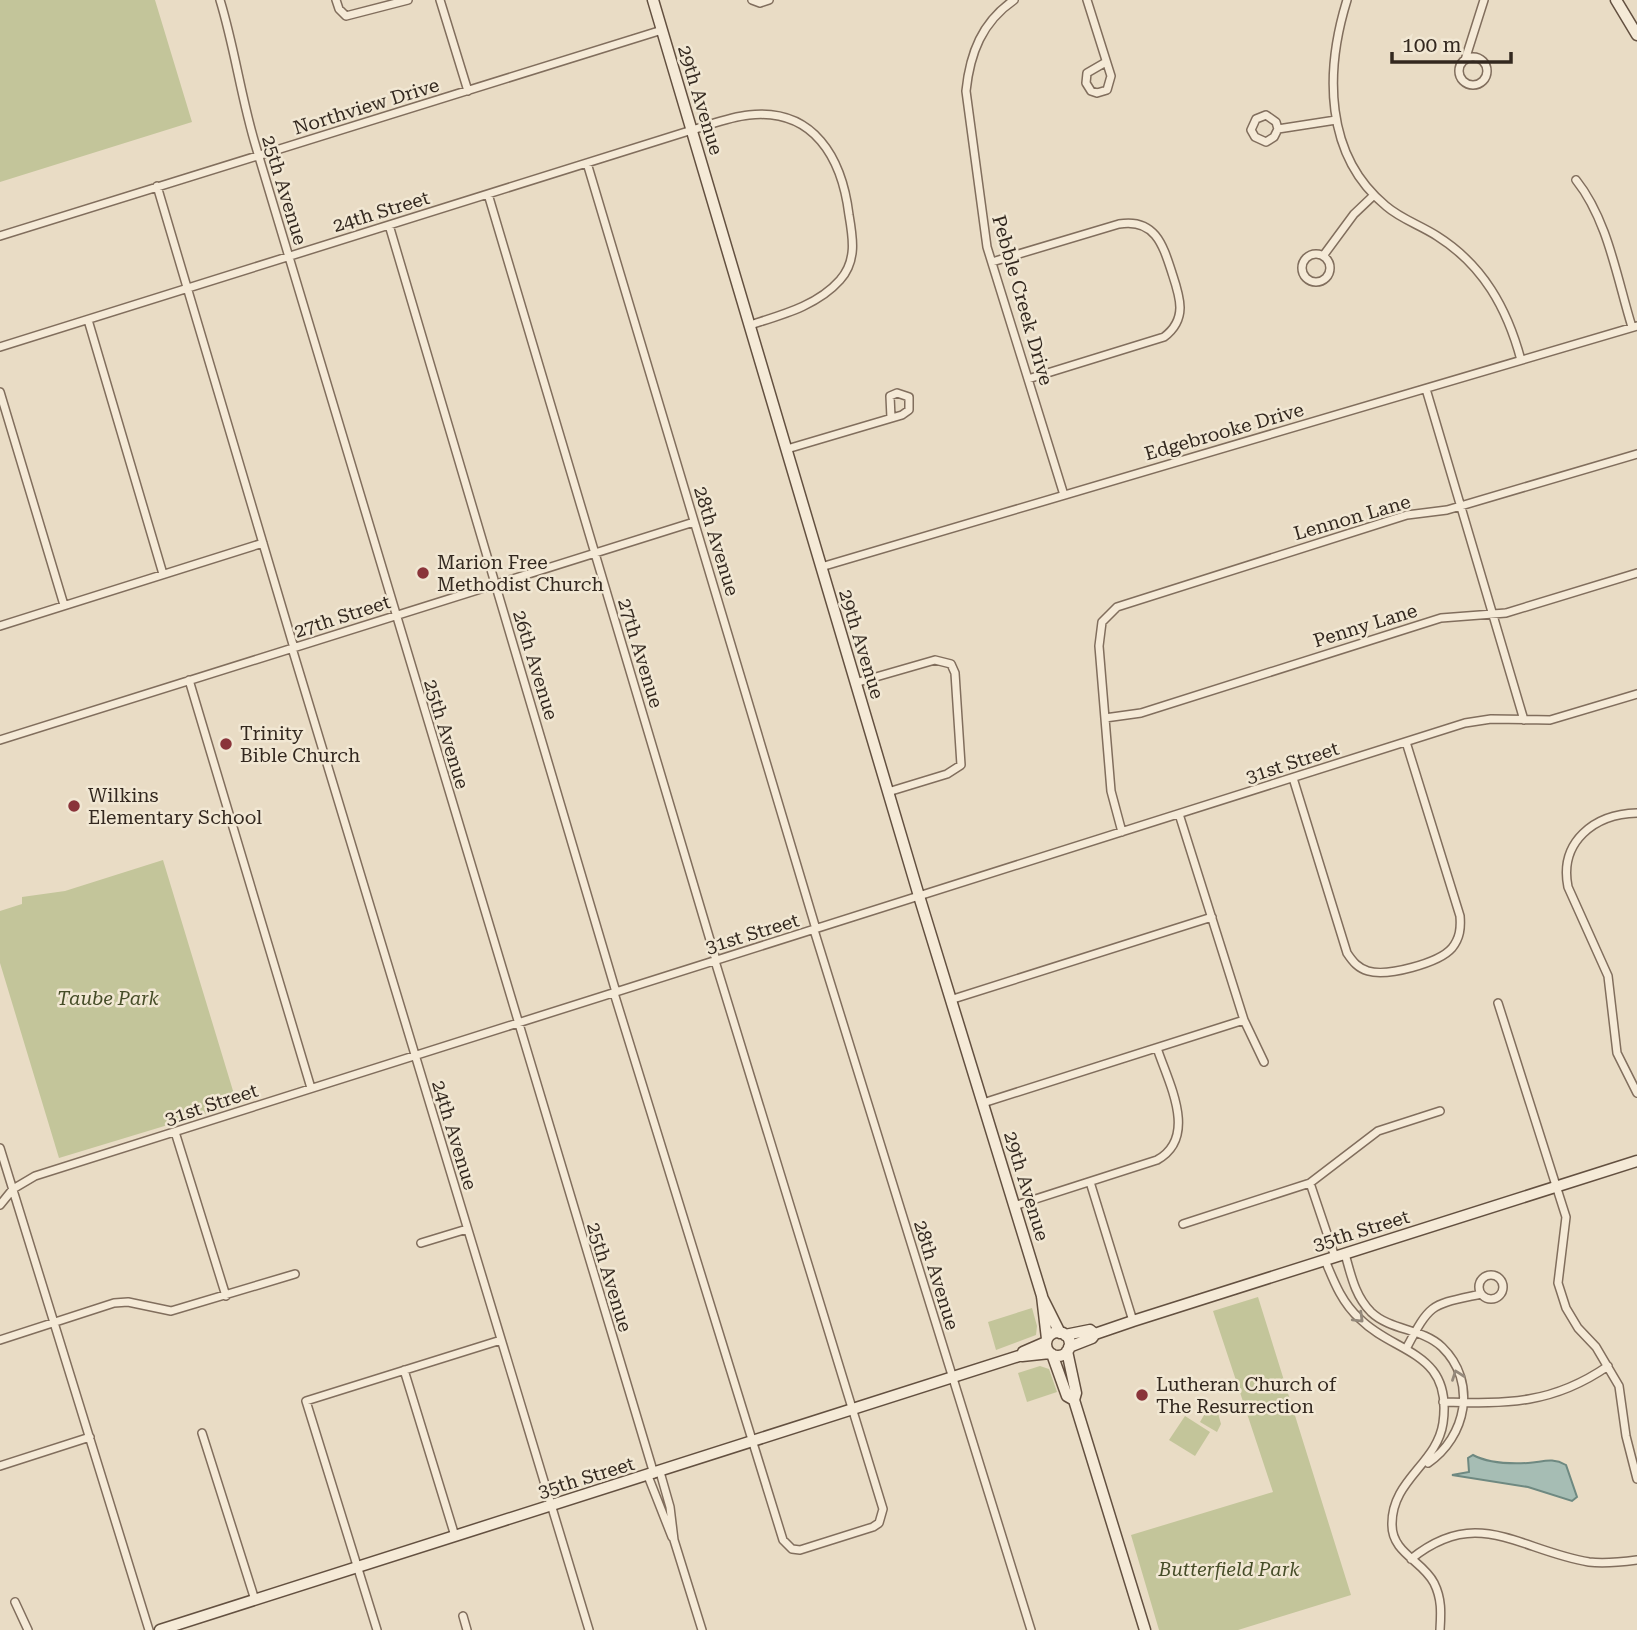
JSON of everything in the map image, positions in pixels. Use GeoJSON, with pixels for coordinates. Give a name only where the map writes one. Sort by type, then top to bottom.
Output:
{"type":"FeatureCollection","features":[{"type":"Feature","properties":{"kind":"street","name":"25th Avenue"},"geometry":{"type":"LineString","coordinates":[[220,0],[235,48],[243,102],[258,155],[654,1474]]}},
{"type":"Feature","properties":{"kind":"street"},"geometry":{"type":"LineString","coordinates":[[336,0],[339,9],[346,16],[408,0]]}},
{"type":"Feature","properties":{"kind":"street"},"geometry":{"type":"LineString","coordinates":[[440,0],[468,91]]}},
{"type":"Feature","properties":{"kind":"street","name":"29th Avenue"},"geometry":{"type":"LineString","coordinates":[[653,0],[855,684],[1042,1296],[1049,1347],[1068,1396],[1074,1401]]}},
{"type":"Feature","properties":{"kind":"street"},"geometry":{"type":"LineString","coordinates":[[752,0],[760,3],[769,0]]}},
{"type":"Feature","properties":{"kind":"street","name":"Pebble Creek Drive"},"geometry":{"type":"LineString","coordinates":[[1014,0],[990,22],[977,41],[969,65],[966,91],[983,227],[1064,495]]}},
{"type":"Feature","properties":{"kind":"street"},"geometry":{"type":"LineString","coordinates":[[1087,0],[1111,76],[1110,87],[1101,93],[1091,91],[1086,83],[1087,73],[1106,62]]}},
{"type":"Feature","properties":{"kind":"street"},"geometry":{"type":"LineString","coordinates":[[1347,0],[1334,52],[1336,120],[1348,156],[1374,195],[1403,218],[1451,246],[1480,274],[1508,320],[1521,360]]}},
{"type":"Feature","properties":{"kind":"street"},"geometry":{"type":"LineString","coordinates":[[1465,60],[1484,0]]}},
{"type":"Feature","properties":{"kind":"street"},"geometry":{"type":"LineString","coordinates":[[1616,0],[1637,35]]}},
{"type":"Feature","properties":{"kind":"street","name":"Northview Drive"},"geometry":{"type":"LineString","coordinates":[[0,236],[662,30]]}},
{"type":"Feature","properties":{"kind":"street","name":"24th Street"},"geometry":{"type":"LineString","coordinates":[[0,347],[746,115],[784,118],[797,123],[820,139],[834,158],[843,180],[853,245],[848,270],[830,289],[816,299],[750,325]]}},
{"type":"Feature","properties":{"kind":"street"},"geometry":{"type":"LineString","coordinates":[[1278,129],[1336,120]]}},
{"type":"Feature","properties":{"kind":"street","name":"28th Avenue"},"geometry":{"type":"LineString","coordinates":[[587,163],[815,929],[1031,1630]]}},
{"type":"Feature","properties":{"kind":"street"},"geometry":{"type":"LineString","coordinates":[[1576,180],[1588,195],[1600,225],[1634,327]]}},
{"type":"Feature","properties":{"kind":"street","name":"24th Avenue"},"geometry":{"type":"LineString","coordinates":[[157,186],[414,1056],[589,1630]]}},
{"type":"Feature","properties":{"kind":"street","name":"27th Avenue"},"geometry":{"type":"LineString","coordinates":[[488,194],[715,961],[883,1509],[879,1523],[800,1550],[787,1546],[753,1443]]}},
{"type":"Feature","properties":{"kind":"street"},"geometry":{"type":"LineString","coordinates":[[1324,256],[1354,214],[1374,195]]}},
{"type":"Feature","properties":{"kind":"street"},"geometry":{"type":"LineString","coordinates":[[992,262],[1119,224],[1137,223],[1150,229],[1162,242],[1181,303],[1179,320],[1164,337],[1028,379]]}},
{"type":"Feature","properties":{"kind":"street","name":"26th Avenue"},"geometry":{"type":"LineString","coordinates":[[388,225],[615,992],[753,1443]]}},
{"type":"Feature","properties":{"kind":"street"},"geometry":{"type":"LineString","coordinates":[[1315,253],[1324,256],[1330,268],[1327,277],[1319,282],[1309,281],[1303,274],[1303,261],[1315,253]]}},
{"type":"Feature","properties":{"kind":"street"},"geometry":{"type":"LineString","coordinates":[[88,320],[163,574]]}},
{"type":"Feature","properties":{"kind":"street","name":"Edgebrooke Drive"},"geometry":{"type":"LineString","coordinates":[[821,567],[1634,327]]}},
{"type":"Feature","properties":{"kind":"street"},"geometry":{"type":"LineString","coordinates":[[1426,389],[1524,720],[1550,720],[1637,694]]}},
{"type":"Feature","properties":{"kind":"street"},"geometry":{"type":"LineString","coordinates":[[0,392],[64,605]]}},
{"type":"Feature","properties":{"kind":"street"},"geometry":{"type":"LineString","coordinates":[[787,449],[891,418]]}},
{"type":"Feature","properties":{"kind":"street","name":"Lennon Lane"},"geometry":{"type":"LineString","coordinates":[[1105,718],[1099,632],[1102,622],[1117,607],[1406,515],[1461,506],[1637,454]]}},
{"type":"Feature","properties":{"kind":"street","name":"27th Street"},"geometry":{"type":"LineString","coordinates":[[0,740],[694,522]]}},
{"type":"Feature","properties":{"kind":"street"},"geometry":{"type":"LineString","coordinates":[[0,626],[263,543]]}},
{"type":"Feature","properties":{"kind":"street","name":"Penny Lane"},"geometry":{"type":"LineString","coordinates":[[1105,718],[1141,713],[1441,618],[1493,615],[1637,573]]}},
{"type":"Feature","properties":{"kind":"street"},"geometry":{"type":"LineString","coordinates":[[855,684],[935,660],[951,664],[956,673],[961,765],[947,774],[888,792]]}},
{"type":"Feature","properties":{"kind":"street"},"geometry":{"type":"LineString","coordinates":[[189,680],[311,1088]]}},
{"type":"Feature","properties":{"kind":"street"},"geometry":{"type":"LineString","coordinates":[[1105,718],[1111,791],[1122,832]]}},
{"type":"Feature","properties":{"kind":"street","name":"31st Street"},"geometry":{"type":"LineString","coordinates":[[0,1205],[13,1189],[35,1176],[311,1088],[1478,720],[1524,720]]}},
{"type":"Feature","properties":{"kind":"street"},"geometry":{"type":"LineString","coordinates":[[1293,778],[1347,953],[1354,964],[1365,971],[1379,974],[1439,958],[1452,948],[1461,933],[1460,916],[1406,742]]}},
{"type":"Feature","properties":{"kind":"street"},"geometry":{"type":"LineString","coordinates":[[1637,813],[1617,816],[1584,831],[1574,842],[1567,857],[1566,875],[1568,887],[1608,976],[1616,1053],[1637,1093]]}},
{"type":"Feature","properties":{"kind":"street"},"geometry":{"type":"LineString","coordinates":[[1179,814],[1244,1020],[1264,1062]]}},
{"type":"Feature","properties":{"kind":"street"},"geometry":{"type":"LineString","coordinates":[[950,1000],[1212,917]]}},
{"type":"Feature","properties":{"kind":"street"},"geometry":{"type":"LineString","coordinates":[[1498,1003],[1566,1217],[1558,1283],[1566,1308],[1577,1328],[1608,1366],[1619,1386],[1626,1436],[1637,1479]]}},
{"type":"Feature","properties":{"kind":"street"},"geometry":{"type":"LineString","coordinates":[[983,1103],[1244,1020]]}},
{"type":"Feature","properties":{"kind":"street"},"geometry":{"type":"LineString","coordinates":[[1014,1206],[1157,1160],[1172,1150],[1178,1140],[1179,1118],[1157,1048]]}},
{"type":"Feature","properties":{"kind":"street"},"geometry":{"type":"LineString","coordinates":[[1183,1224],[1310,1183],[1378,1131],[1440,1111]]}},
{"type":"Feature","properties":{"kind":"street"},"geometry":{"type":"LineString","coordinates":[[175,1132],[226,1296]]}},
{"type":"Feature","properties":{"kind":"street"},"geometry":{"type":"LineString","coordinates":[[0,1147],[149,1630]]}},
{"type":"Feature","properties":{"kind":"street","name":"35th Street"},"geometry":{"type":"LineString","coordinates":[[160,1630],[853,1411],[1022,1356],[1023,1352],[1049,1347],[1058,1356],[1095,1334],[1133,1321],[1637,1161]]}},
{"type":"Feature","properties":{"kind":"street"},"geometry":{"type":"LineString","coordinates":[[1090,1182],[1133,1321]]}},
{"type":"Feature","properties":{"kind":"street"},"geometry":{"type":"LineString","coordinates":[[1310,1183],[1349,1308],[1377,1333],[1407,1347],[1432,1371],[1441,1388],[1443,1422],[1438,1443],[1397,1496],[1391,1527],[1398,1546],[1433,1582],[1442,1606],[1440,1630]]}},
{"type":"Feature","properties":{"kind":"street"},"geometry":{"type":"LineString","coordinates":[[421,1243],[467,1229]]}},
{"type":"Feature","properties":{"kind":"street"},"geometry":{"type":"LineString","coordinates":[[1335,1257],[1363,1304],[1387,1324],[1415,1331],[1442,1347],[1460,1381],[1464,1403],[1455,1437],[1443,1452],[1416,1471]]}},
{"type":"Feature","properties":{"kind":"street"},"geometry":{"type":"LineString","coordinates":[[0,1340],[114,1303],[128,1302],[171,1311],[295,1274]]}},
{"type":"Feature","properties":{"kind":"street"},"geometry":{"type":"LineString","coordinates":[[1407,1347],[1425,1314],[1434,1306],[1481,1294]]}},
{"type":"Feature","properties":{"kind":"street","name":"29th Avenue"},"geometry":{"type":"LineString","coordinates":[[1042,1296],[1063,1334],[1068,1349],[1076,1393],[1074,1401],[1146,1630]]}},
{"type":"Feature","properties":{"kind":"street","name":"35th Street"},"geometry":{"type":"LineString","coordinates":[[1063,1334],[1090,1330],[1095,1334]]}},
{"type":"Feature","properties":{"kind":"street"},"geometry":{"type":"LineString","coordinates":[[1049,1347],[1053,1333],[1063,1334]]}},
{"type":"Feature","properties":{"kind":"street"},"geometry":{"type":"LineString","coordinates":[[377,1630],[306,1401],[501,1340]]}},
{"type":"Feature","properties":{"kind":"street"},"geometry":{"type":"LineString","coordinates":[[1443,1402],[1506,1403],[1544,1398],[1588,1380],[1608,1366]]}},
{"type":"Feature","properties":{"kind":"street"},"geometry":{"type":"LineString","coordinates":[[404,1370],[454,1536]]}},
{"type":"Feature","properties":{"kind":"street"},"geometry":{"type":"LineString","coordinates":[[202,1433],[255,1600]]}},
{"type":"Feature","properties":{"kind":"street"},"geometry":{"type":"LineString","coordinates":[[0,1466],[90,1437]]}},
{"type":"Feature","properties":{"kind":"street"},"geometry":{"type":"LineString","coordinates":[[654,1474],[659,1510],[674,1540],[702,1630]]}},
{"type":"Feature","properties":{"kind":"street"},"geometry":{"type":"LineString","coordinates":[[654,1474],[670,1507],[674,1540]]}},
{"type":"Feature","properties":{"kind":"street"},"geometry":{"type":"LineString","coordinates":[[1410,1559],[1444,1538],[1477,1532],[1590,1562],[1637,1560]]}},
{"type":"Feature","properties":{"kind":"street"},"geometry":{"type":"LineString","coordinates":[[15,1602],[28,1630]]}},
{"type":"Feature","properties":{"kind":"street"},"geometry":{"type":"LineString","coordinates":[[463,1616],[467,1630]]}},
{"type":"Feature","properties":{"kind":"green space"},"geometry":{"type":"Polygon","coordinates":[[[0,0],[155,0],[192,122],[0,182],[0,0]]]}},
{"type":"Feature","properties":{"kind":"green space","name":"Taube Park"},"geometry":{"type":"Polygon","coordinates":[[[163,860],[237,1104],[59,1158],[0,963],[0,911],[22,904],[22,897],[65,891],[163,860]]]}},
{"type":"Feature","properties":{"kind":"green space","name":"Butterfield Park"},"geometry":{"type":"Polygon","coordinates":[[[1258,1297],[1351,1595],[1238,1630],[1159,1630],[1131,1535],[1273,1492],[1213,1311],[1258,1297]]]}},
{"type":"Feature","properties":{"kind":"green space"},"geometry":{"type":"Polygon","coordinates":[[[1032,1308],[1037,1326],[1036,1335],[996,1350],[988,1322],[1032,1308]]]}},
{"type":"Feature","properties":{"kind":"green space"},"geometry":{"type":"Polygon","coordinates":[[[1040,1366],[1049,1369],[1057,1392],[1027,1402],[1018,1373],[1040,1366]]]}},
{"type":"Feature","properties":{"kind":"green space"},"geometry":{"type":"Polygon","coordinates":[[[1216,1406],[1221,1424],[1217,1432],[1200,1422],[1207,1410],[1216,1406]]]}},
{"type":"Feature","properties":{"kind":"green space"},"geometry":{"type":"Polygon","coordinates":[[[1185,1416],[1210,1432],[1195,1456],[1169,1440],[1185,1416]]]}},
{"type":"Feature","properties":{"kind":"shaded area"},"geometry":{"type":"Polygon","coordinates":[[[1473,1455],[1507,1463],[1552,1461],[1566,1465],[1577,1497],[1572,1501],[1528,1487],[1452,1475],[1469,1472],[1468,1458],[1473,1455]]]}},
{"type":"Feature","properties":{"kind":"place","name":"Marion Free Methodist Church"},"geometry":{"type":"Point","coordinates":[423,573]}},
{"type":"Feature","properties":{"kind":"place","name":"Trinity Bible Church"},"geometry":{"type":"Point","coordinates":[226,744]}},
{"type":"Feature","properties":{"kind":"place","name":"Wilkins Elementary School"},"geometry":{"type":"Point","coordinates":[74,806]}},
{"type":"Feature","properties":{"kind":"place","name":"Lutheran Church of The Resurrection"},"geometry":{"type":"Point","coordinates":[1142,1395]}}]}
